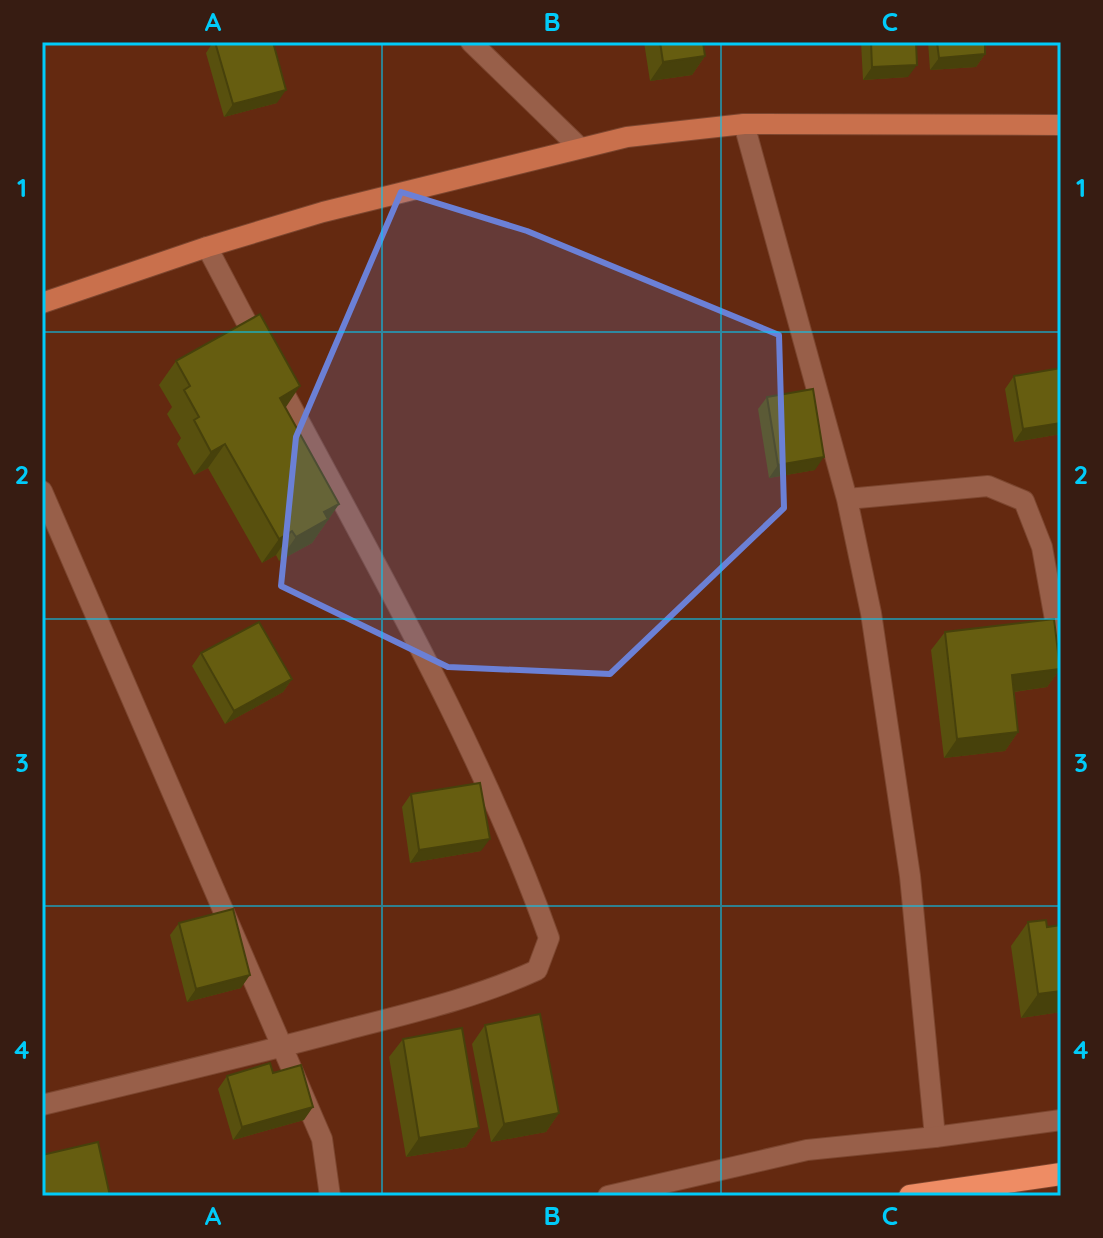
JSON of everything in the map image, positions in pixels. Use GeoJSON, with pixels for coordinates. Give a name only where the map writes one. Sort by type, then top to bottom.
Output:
{"type":"FeatureCollection","features":[{"type":"Feature","properties":{"kind":"highway"},"geometry":{"type":"LineString","coordinates":[[910,1196],[1061,1174]]}},
{"type":"Feature","properties":{"kind":"main road"},"geometry":{"type":"LineString","coordinates":[[42,303],[207,247],[323,212],[627,137],[744,124],[1061,125]]}},
{"type":"Feature","properties":{"kind":"street"},"geometry":{"type":"LineString","coordinates":[[471,42],[580,148]]}},
{"type":"Feature","properties":{"kind":"street"},"geometry":{"type":"LineString","coordinates":[[744,124],[847,499],[871,613],[910,876],[935,1137]]}},
{"type":"Feature","properties":{"kind":"street"},"geometry":{"type":"LineString","coordinates":[[42,1105],[283,1047],[450,1003],[502,986],[537,970],[549,938],[524,868],[460,724],[207,247]]}},
{"type":"Feature","properties":{"kind":"street"},"geometry":{"type":"LineString","coordinates":[[847,499],[988,486],[1024,501],[1042,547],[1061,653]]}},
{"type":"Feature","properties":{"kind":"street"},"geometry":{"type":"LineString","coordinates":[[42,491],[322,1139],[330,1196]]}},
{"type":"Feature","properties":{"kind":"street"},"geometry":{"type":"LineString","coordinates":[[608,1196],[807,1150],[1061,1120]]}},
{"type":"Feature","properties":{"kind":"highlighted area"},"geometry":{"type":"Polygon","coordinates":[[[401,192],[527,231],[779,335],[784,508],[610,674],[448,667],[281,586],[296,437],[401,192]]]}},
{"type":"Feature","properties":{"kind":"building"},"geometry":{"type":"Polygon","coordinates":[[[215,42],[273,42],[286,90],[233,104],[215,42]]]}},
{"type":"Feature","properties":{"kind":"building"},"geometry":{"type":"Polygon","coordinates":[[[660,42],[703,42],[705,56],[663,62],[660,42]]]}},
{"type":"Feature","properties":{"kind":"building"},"geometry":{"type":"Polygon","coordinates":[[[871,42],[916,42],[917,65],[872,67],[871,42]]]}},
{"type":"Feature","properties":{"kind":"building"},"geometry":{"type":"Polygon","coordinates":[[[937,42],[985,42],[985,54],[939,58],[937,42]]]}},
{"type":"Feature","properties":{"kind":"building"},"geometry":{"type":"Polygon","coordinates":[[[260,314],[300,386],[280,398],[339,504],[324,512],[328,519],[296,537],[292,531],[279,539],[225,444],[211,452],[194,420],[199,417],[184,390],[190,386],[176,361],[260,314]]]}},
{"type":"Feature","properties":{"kind":"building"},"geometry":{"type":"Polygon","coordinates":[[[1061,368],[1061,423],[1023,429],[1014,376],[1061,368]]]}},
{"type":"Feature","properties":{"kind":"building"},"geometry":{"type":"Polygon","coordinates":[[[813,389],[824,457],[778,465],[767,397],[813,389]]]}},
{"type":"Feature","properties":{"kind":"building"},"geometry":{"type":"Polygon","coordinates":[[[1054,619],[1060,669],[1012,675],[1018,732],[957,739],[945,632],[1054,619]]]}},
{"type":"Feature","properties":{"kind":"building"},"geometry":{"type":"Polygon","coordinates":[[[259,622],[292,679],[234,711],[201,653],[259,622]]]}},
{"type":"Feature","properties":{"kind":"building"},"geometry":{"type":"Polygon","coordinates":[[[480,783],[490,839],[419,850],[411,794],[480,783]]]}},
{"type":"Feature","properties":{"kind":"building"},"geometry":{"type":"Polygon","coordinates":[[[233,909],[250,975],[196,989],[179,923],[233,909]]]}},
{"type":"Feature","properties":{"kind":"building"},"geometry":{"type":"Polygon","coordinates":[[[1046,920],[1047,927],[1061,925],[1061,991],[1038,994],[1028,922],[1046,920]]]}},
{"type":"Feature","properties":{"kind":"building"},"geometry":{"type":"Polygon","coordinates":[[[540,1014],[559,1113],[504,1124],[485,1025],[540,1014]]]}},
{"type":"Feature","properties":{"kind":"building"},"geometry":{"type":"Polygon","coordinates":[[[462,1028],[479,1128],[419,1138],[403,1039],[462,1028]]]}},
{"type":"Feature","properties":{"kind":"building"},"geometry":{"type":"Polygon","coordinates":[[[270,1063],[273,1073],[301,1065],[313,1107],[242,1127],[227,1076],[270,1063]]]}},
{"type":"Feature","properties":{"kind":"building"},"geometry":{"type":"Polygon","coordinates":[[[98,1142],[110,1196],[42,1196],[42,1155],[98,1142]]]}}]}
